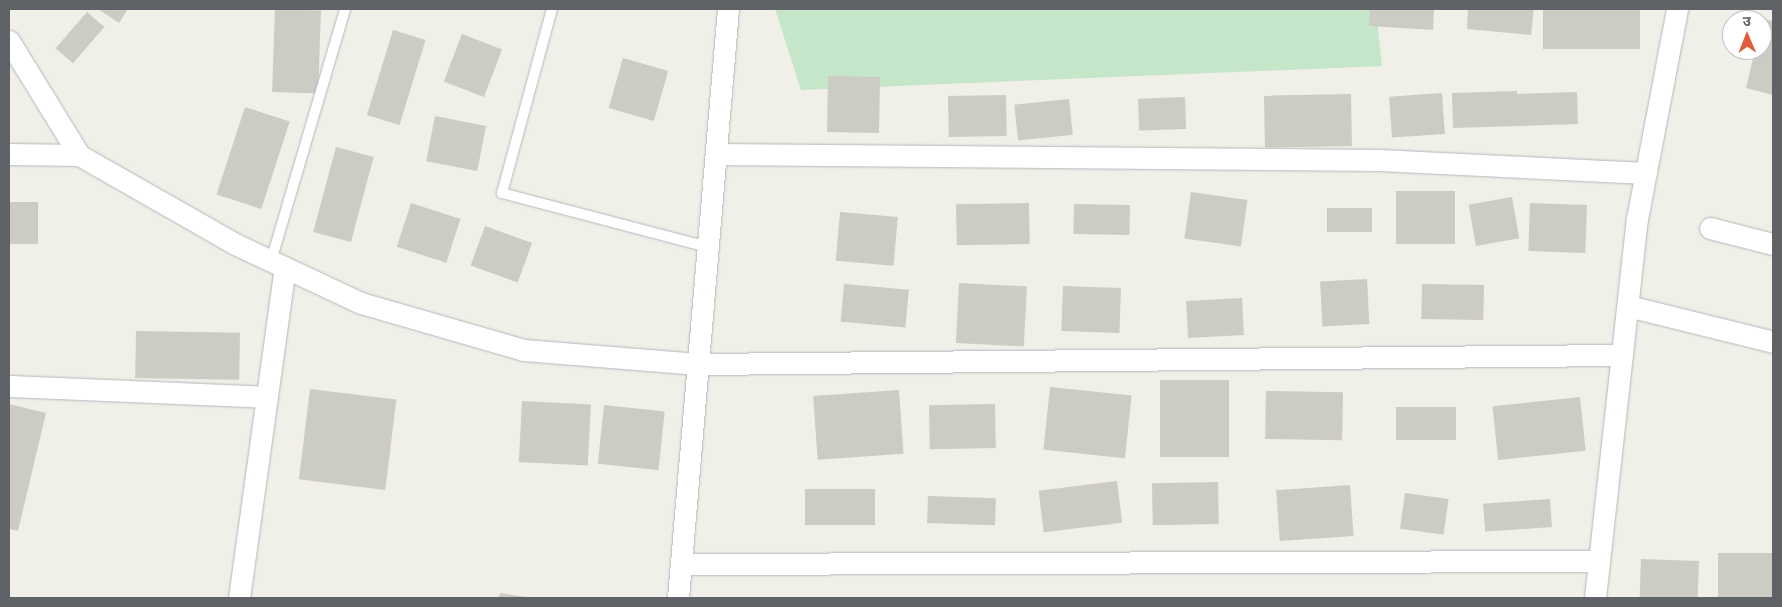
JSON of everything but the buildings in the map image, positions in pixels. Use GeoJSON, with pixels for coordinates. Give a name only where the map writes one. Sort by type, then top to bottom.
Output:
{"type":"FeatureCollection","features":[{"type":"Feature","properties":{"kind":"street"},"geometry":{"type":"LineString","coordinates":[[678,598],[728,9]]}},
{"type":"Feature","properties":{"kind":"street"},"geometry":{"type":"LineString","coordinates":[[1595,598],[1622,355],[1646,173],[1677,9]]}},
{"type":"Feature","properties":{"kind":"street"},"geometry":{"type":"LineString","coordinates":[[9,41],[79,155]]}},
{"type":"Feature","properties":{"kind":"street"},"geometry":{"type":"LineString","coordinates":[[9,154],[79,155],[278,264],[361,303],[524,350],[698,364],[1622,355]]}},
{"type":"Feature","properties":{"kind":"street"},"geometry":{"type":"LineString","coordinates":[[716,154],[1379,160],[1646,173]]}},
{"type":"Feature","properties":{"kind":"street"},"geometry":{"type":"LineString","coordinates":[[1710,228],[1773,244]]}},
{"type":"Feature","properties":{"kind":"street"},"geometry":{"type":"LineString","coordinates":[[239,598],[267,397],[278,264]]}},
{"type":"Feature","properties":{"kind":"street"},"geometry":{"type":"LineString","coordinates":[[1628,306],[1773,342]]}},
{"type":"Feature","properties":{"kind":"street"},"geometry":{"type":"LineString","coordinates":[[9,386],[267,397]]}},
{"type":"Feature","properties":{"kind":"street"},"geometry":{"type":"LineString","coordinates":[[681,564],[1599,561]]}},
{"type":"Feature","properties":{"kind":"lane"},"geometry":{"type":"LineString","coordinates":[[278,264],[346,9]]}},
{"type":"Feature","properties":{"kind":"lane"},"geometry":{"type":"LineString","coordinates":[[552,9],[502,192],[708,247]]}},
{"type":"Feature","properties":{"kind":"green space"},"geometry":{"type":"Polygon","coordinates":[[[775,9],[1376,9],[1382,66],[801,90],[775,9]]]}}]}
